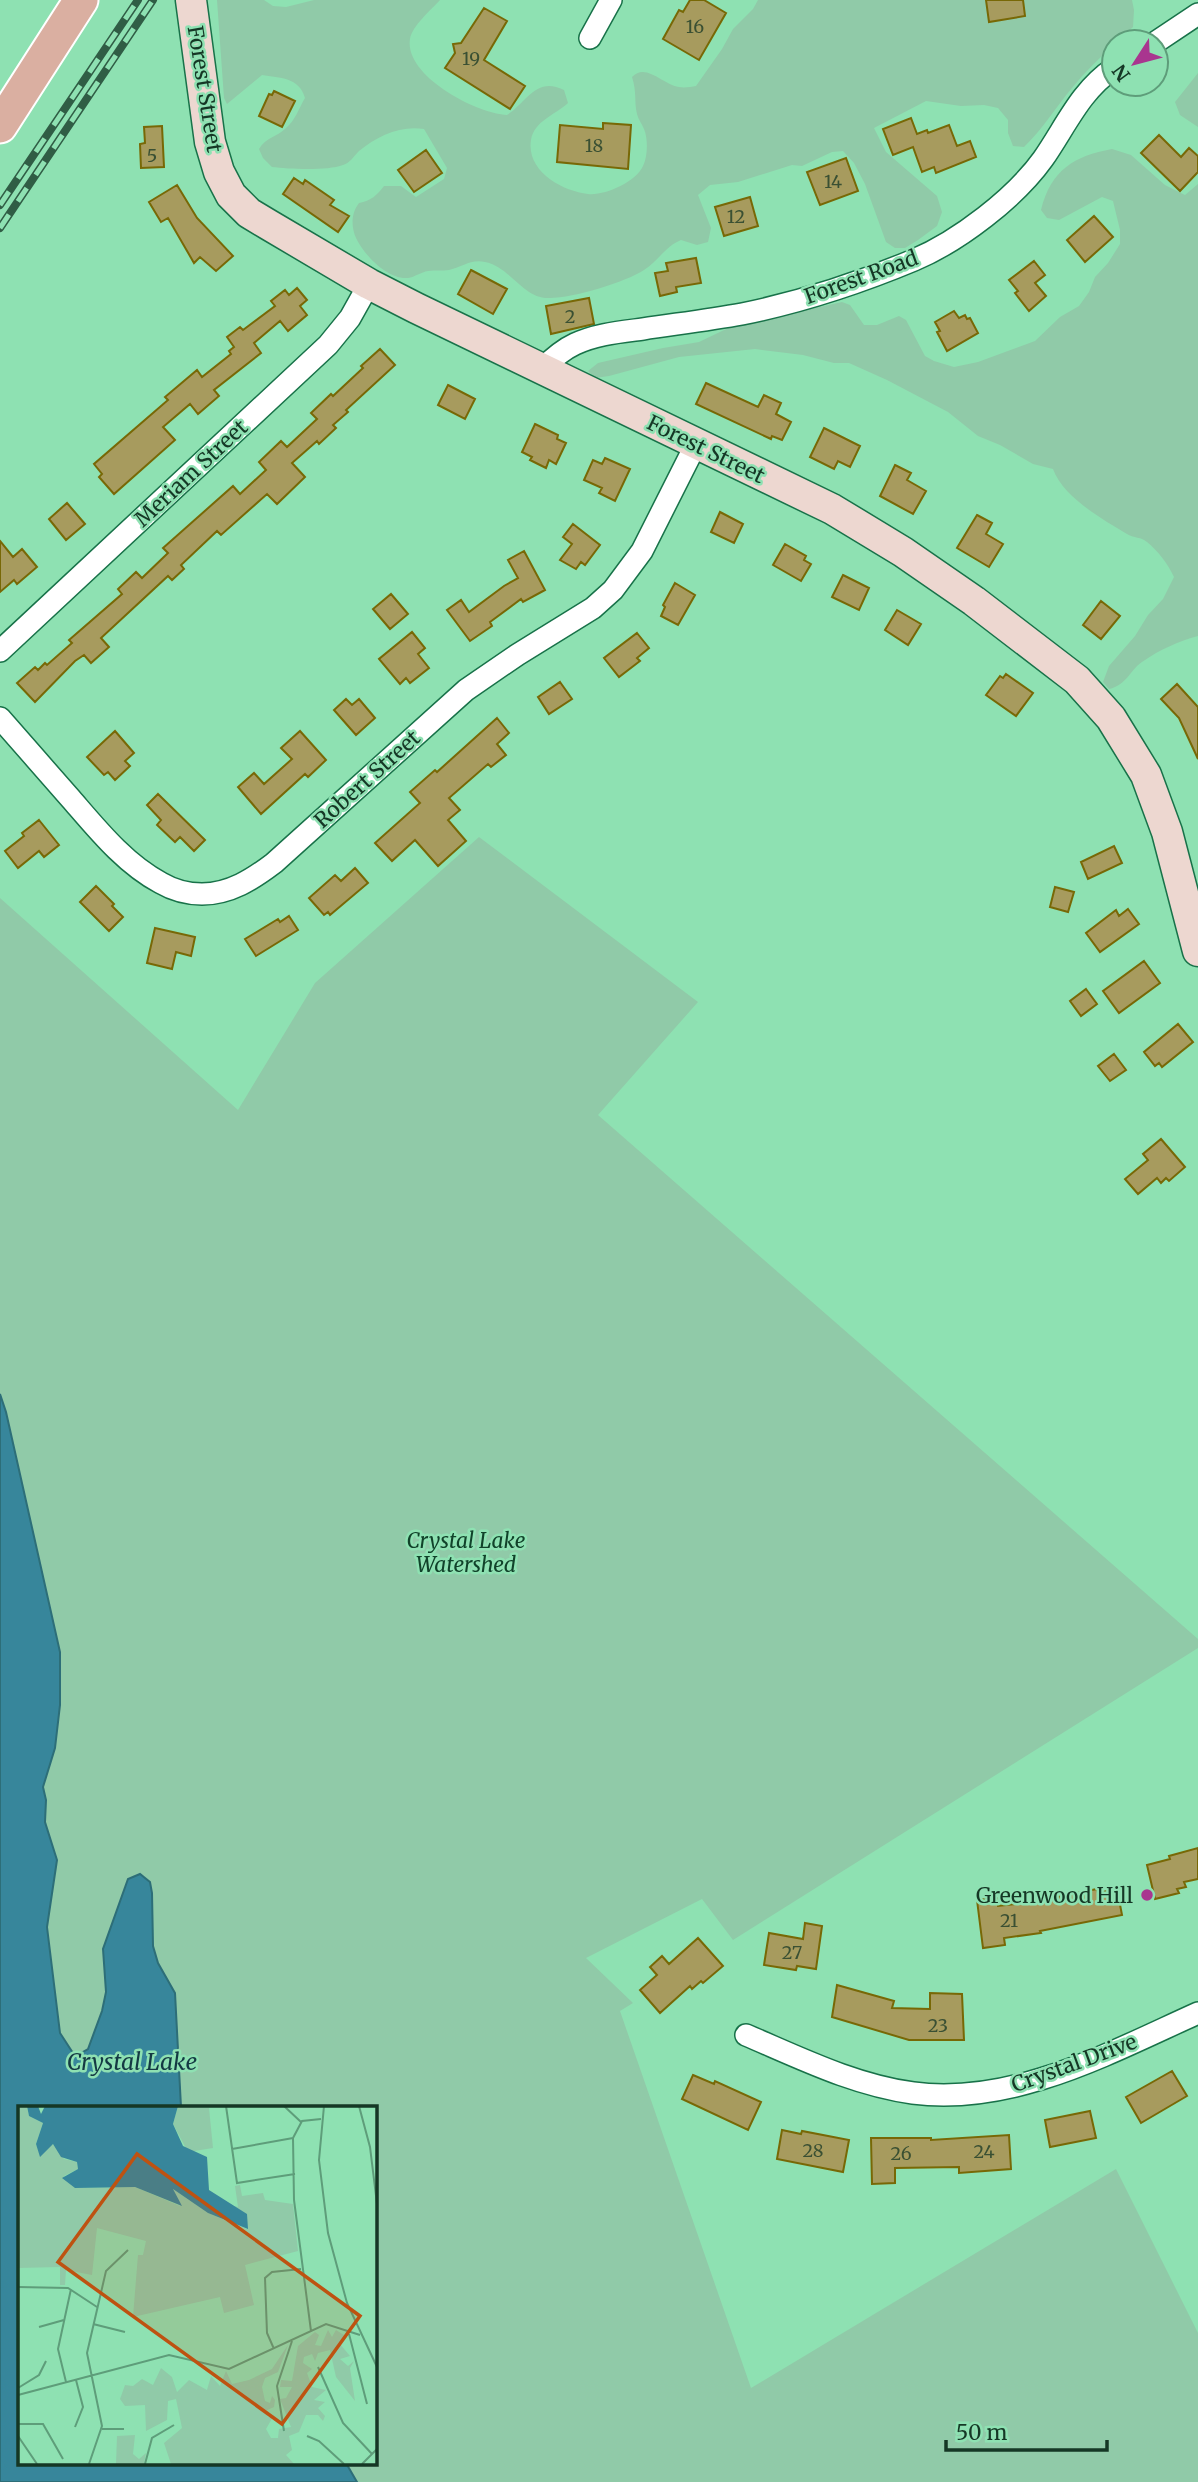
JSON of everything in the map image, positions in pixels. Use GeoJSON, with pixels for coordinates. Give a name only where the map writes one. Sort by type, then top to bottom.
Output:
{"type":"FeatureCollection","features":[{"type":"Feature","properties":{"kind":"main road"},"geometry":{"type":"LineString","coordinates":[[0,126],[81,0]]}},
{"type":"Feature","properties":{"kind":"main road","name":"Forest Street"},"geometry":{"type":"LineString","coordinates":[[191,0],[210,142],[219,172],[231,195],[240,205],[369,284],[832,509],[974,601],[1047,655],[1087,690],[1116,726],[1146,775],[1167,832],[1198,951]]}},
{"type":"Feature","properties":{"kind":"street"},"geometry":{"type":"LineString","coordinates":[[590,38],[611,0]]}},
{"type":"Feature","properties":{"kind":"street"},"geometry":{"type":"LineString","coordinates":[[1170,33],[1198,15]]}},
{"type":"Feature","properties":{"kind":"street","name":"Forest Road"},"geometry":{"type":"LineString","coordinates":[[542,369],[562,351],[590,338],[741,314],[784,304],[872,277],[933,251],[978,221],[1017,188],[1041,162],[1083,96],[1100,77]]}},
{"type":"Feature","properties":{"kind":"street","name":"Meriam Street"},"geometry":{"type":"LineString","coordinates":[[0,651],[328,345],[351,318],[369,284]]}},
{"type":"Feature","properties":{"kind":"street","name":"Robert Street"},"geometry":{"type":"LineString","coordinates":[[0,719],[104,837],[143,872],[178,891],[202,894],[228,890],[254,878],[274,863],[466,690],[508,660],[593,608],[613,590],[642,551],[696,444]]}},
{"type":"Feature","properties":{"kind":"street","name":"Crystal Drive"},"geometry":{"type":"LineString","coordinates":[[746,2035],[825,2070],[883,2087],[927,2094],[968,2094],[1015,2086],[1069,2069],[1198,2013]]}},
{"type":"Feature","properties":{"kind":"green space"},"geometry":{"type":"Polygon","coordinates":[[[217,0],[264,0],[273,6],[286,7],[314,0],[440,0],[411,34],[411,53],[418,66],[445,90],[478,108],[494,113],[507,115],[539,88],[546,86],[564,90],[568,103],[536,128],[531,140],[531,151],[534,161],[548,178],[567,189],[595,194],[627,182],[639,172],[645,162],[646,137],[637,114],[632,77],[643,72],[679,87],[696,86],[733,29],[758,0],[1132,0],[1134,10],[1132,28],[1100,28],[1100,58],[1024,147],[1013,146],[1008,133],[1008,120],[998,108],[984,105],[961,106],[926,101],[874,128],[886,152],[937,196],[942,212],[937,226],[905,248],[895,248],[886,242],[865,184],[854,163],[843,151],[832,152],[802,166],[792,165],[738,182],[710,185],[698,195],[711,228],[708,242],[697,245],[681,240],[644,270],[624,280],[558,298],[539,297],[523,288],[501,269],[485,262],[471,262],[449,270],[428,271],[400,278],[385,271],[365,252],[353,229],[354,211],[359,203],[373,197],[384,186],[401,186],[416,197],[444,179],[447,168],[424,129],[398,130],[381,136],[359,151],[348,163],[336,167],[272,167],[259,149],[289,125],[305,98],[302,91],[294,82],[262,75],[227,104],[224,98],[217,0]]]}},
{"type":"Feature","properties":{"kind":"green space"},"geometry":{"type":"Polygon","coordinates":[[[1198,73],[1198,127],[1180,115],[1175,102],[1198,73]]]}},
{"type":"Feature","properties":{"kind":"green space"},"geometry":{"type":"Polygon","coordinates":[[[1112,149],[1131,155],[1165,185],[1185,195],[1198,184],[1198,636],[1169,646],[1149,658],[1115,687],[1109,689],[1103,682],[1109,666],[1163,599],[1174,577],[1151,546],[1084,506],[1065,489],[1053,469],[1033,464],[978,436],[948,412],[849,363],[834,363],[803,355],[755,349],[679,357],[595,378],[588,371],[598,363],[699,342],[745,320],[784,315],[842,302],[850,305],[864,325],[877,325],[899,316],[906,320],[925,356],[954,367],[978,362],[1035,341],[1060,317],[1079,306],[1095,277],[1120,244],[1120,230],[1113,201],[1102,197],[1059,220],[1047,218],[1041,210],[1045,196],[1066,167],[1086,156],[1112,149]]]}},
{"type":"Feature","properties":{"kind":"green space","name":"Crystal Lake Watershed"},"geometry":{"type":"Polygon","coordinates":[[[479,837],[698,1002],[598,1115],[1198,1639],[1198,1648],[733,1940],[702,1899],[586,1958],[633,2003],[620,2011],[751,2388],[1116,2169],[1198,2333],[1198,2482],[357,2482],[347,2464],[376,2464],[376,2106],[181,2106],[175,1994],[158,1963],[153,1946],[152,1893],[140,1874],[128,1879],[103,1949],[106,1992],[88,2049],[81,2054],[73,2053],[60,2033],[47,1927],[57,1860],[45,1822],[46,1800],[43,1787],[55,1748],[60,1705],[60,1652],[0,1394],[0,898],[238,1110],[315,983],[479,837]]]}},
{"type":"Feature","properties":{"kind":"water","name":"Crystal Lake"},"geometry":{"type":"Polygon","coordinates":[[[0,1394],[60,1652],[60,1705],[55,1748],[43,1787],[46,1800],[45,1822],[57,1860],[47,1927],[60,2033],[73,2053],[88,2049],[106,1992],[103,1949],[128,1879],[140,1874],[150,1882],[153,1946],[158,1963],[175,1993],[181,2106],[18,2106],[18,2464],[347,2464],[357,2482],[0,2482],[0,1394]]]}},
{"type":"Feature","properties":{"kind":"building"},"geometry":{"type":"Polygon","coordinates":[[[690,0],[704,0],[726,13],[699,60],[663,39],[679,10],[683,12],[690,0]]]}},
{"type":"Feature","properties":{"kind":"building"},"geometry":{"type":"Polygon","coordinates":[[[986,0],[1023,0],[1025,16],[989,22],[986,0]]]}},
{"type":"Feature","properties":{"kind":"building"},"geometry":{"type":"Polygon","coordinates":[[[484,8],[507,21],[484,60],[525,86],[510,109],[445,68],[455,53],[453,44],[461,43],[484,8]]]}},
{"type":"Feature","properties":{"kind":"building"},"geometry":{"type":"Polygon","coordinates":[[[274,91],[295,101],[282,127],[259,116],[269,94],[272,95],[274,91]]]}},
{"type":"Feature","properties":{"kind":"building"},"geometry":{"type":"Polygon","coordinates":[[[911,118],[917,134],[949,125],[957,146],[970,141],[976,157],[936,173],[934,167],[922,172],[913,147],[893,155],[883,129],[911,118]]]}},
{"type":"Feature","properties":{"kind":"building"},"geometry":{"type":"Polygon","coordinates":[[[603,123],[631,125],[628,169],[557,162],[560,125],[603,129],[603,123]]]}},
{"type":"Feature","properties":{"kind":"building"},"geometry":{"type":"Polygon","coordinates":[[[162,126],[164,167],[141,168],[140,144],[145,143],[144,127],[162,126]]]}},
{"type":"Feature","properties":{"kind":"building"},"geometry":{"type":"Polygon","coordinates":[[[1159,135],[1181,157],[1189,148],[1198,156],[1198,172],[1180,191],[1141,153],[1159,135]]]}},
{"type":"Feature","properties":{"kind":"building"},"geometry":{"type":"Polygon","coordinates":[[[426,150],[442,173],[414,192],[398,170],[426,150]]]}},
{"type":"Feature","properties":{"kind":"building"},"geometry":{"type":"Polygon","coordinates":[[[846,158],[858,191],[820,205],[807,172],[846,158]]]}},
{"type":"Feature","properties":{"kind":"building"},"geometry":{"type":"Polygon","coordinates":[[[294,178],[303,184],[305,180],[334,200],[330,205],[349,216],[338,232],[283,194],[294,178]]]}},
{"type":"Feature","properties":{"kind":"building"},"geometry":{"type":"Polygon","coordinates":[[[177,185],[197,218],[233,256],[216,271],[200,257],[194,263],[168,218],[161,222],[149,202],[177,185]]]}},
{"type":"Feature","properties":{"kind":"building"},"geometry":{"type":"Polygon","coordinates":[[[750,197],[758,226],[724,236],[715,207],[750,197]]]}},
{"type":"Feature","properties":{"kind":"building"},"geometry":{"type":"Polygon","coordinates":[[[1094,216],[1113,237],[1085,262],[1067,240],[1094,216]]]}},
{"type":"Feature","properties":{"kind":"building"},"geometry":{"type":"Polygon","coordinates":[[[696,258],[701,283],[676,287],[677,292],[660,296],[655,273],[668,271],[666,263],[696,258]]]}},
{"type":"Feature","properties":{"kind":"building"},"geometry":{"type":"Polygon","coordinates":[[[1034,261],[1045,275],[1035,283],[1046,296],[1029,311],[1009,280],[1034,261]]]}},
{"type":"Feature","properties":{"kind":"building"},"geometry":{"type":"Polygon","coordinates":[[[471,270],[507,289],[493,314],[458,294],[471,270]]]}},
{"type":"Feature","properties":{"kind":"building"},"geometry":{"type":"Polygon","coordinates":[[[297,288],[307,300],[300,306],[307,315],[288,331],[280,321],[254,343],[261,353],[214,390],[219,396],[198,414],[190,404],[163,427],[175,440],[114,494],[99,477],[102,474],[94,464],[168,400],[165,397],[197,370],[202,377],[231,354],[229,351],[234,347],[227,337],[240,327],[243,330],[275,306],[271,301],[285,290],[289,295],[297,288]]]}},
{"type":"Feature","properties":{"kind":"building"},"geometry":{"type":"Polygon","coordinates":[[[589,298],[594,324],[551,334],[546,306],[589,298]]]}},
{"type":"Feature","properties":{"kind":"building"},"geometry":{"type":"Polygon","coordinates":[[[954,311],[959,318],[965,315],[967,319],[970,318],[978,333],[947,351],[935,322],[954,311]]]}},
{"type":"Feature","properties":{"kind":"building"},"geometry":{"type":"Polygon","coordinates":[[[380,349],[395,365],[346,410],[348,412],[333,425],[336,428],[292,463],[305,477],[277,504],[267,494],[221,535],[217,531],[181,565],[184,569],[172,580],[168,576],[101,638],[109,647],[91,663],[84,655],[75,661],[35,702],[17,683],[35,667],[38,670],[45,663],[47,665],[72,643],[69,640],[122,594],[118,589],[136,572],[142,578],[168,553],[163,548],[233,486],[240,494],[266,470],[259,462],[281,441],[287,447],[317,419],[311,413],[331,394],[333,396],[380,349]]]}},
{"type":"Feature","properties":{"kind":"building"},"geometry":{"type":"Polygon","coordinates":[[[706,383],[758,407],[764,395],[781,403],[776,414],[791,422],[782,440],[772,436],[771,439],[696,404],[706,383]]]}},
{"type":"Feature","properties":{"kind":"building"},"geometry":{"type":"Polygon","coordinates":[[[448,385],[475,399],[465,419],[438,405],[448,385]]]}},
{"type":"Feature","properties":{"kind":"building"},"geometry":{"type":"Polygon","coordinates":[[[535,424],[558,435],[557,439],[566,443],[556,464],[549,460],[546,468],[530,460],[532,457],[522,452],[535,424]]]}},
{"type":"Feature","properties":{"kind":"building"},"geometry":{"type":"Polygon","coordinates":[[[824,428],[860,446],[850,467],[838,461],[834,469],[810,457],[824,428]]]}},
{"type":"Feature","properties":{"kind":"building"},"geometry":{"type":"Polygon","coordinates":[[[605,458],[630,469],[615,501],[599,493],[602,488],[584,480],[593,460],[602,464],[605,458]]]}},
{"type":"Feature","properties":{"kind":"building"},"geometry":{"type":"Polygon","coordinates":[[[895,465],[911,473],[907,480],[926,491],[913,514],[880,496],[895,465]]]}},
{"type":"Feature","properties":{"kind":"building"},"geometry":{"type":"Polygon","coordinates":[[[67,503],[85,524],[66,540],[49,519],[67,503]]]}},
{"type":"Feature","properties":{"kind":"building"},"geometry":{"type":"Polygon","coordinates":[[[720,512],[743,524],[734,543],[711,532],[720,512]]]}},
{"type":"Feature","properties":{"kind":"building"},"geometry":{"type":"Polygon","coordinates":[[[977,515],[992,523],[986,534],[1003,544],[989,567],[957,548],[977,515]]]}},
{"type":"Feature","properties":{"kind":"building"},"geometry":{"type":"Polygon","coordinates":[[[573,524],[600,545],[585,565],[581,562],[576,569],[560,560],[572,544],[563,537],[573,524]]]}},
{"type":"Feature","properties":{"kind":"building"},"geometry":{"type":"Polygon","coordinates":[[[0,541],[13,557],[22,549],[37,567],[17,584],[14,580],[0,592],[0,541]]]}},
{"type":"Feature","properties":{"kind":"building"},"geometry":{"type":"Polygon","coordinates":[[[785,544],[806,556],[804,560],[811,564],[801,581],[773,565],[785,544]]]}},
{"type":"Feature","properties":{"kind":"building"},"geometry":{"type":"Polygon","coordinates":[[[524,551],[545,590],[523,602],[521,599],[490,622],[492,626],[470,641],[447,610],[461,600],[469,612],[518,578],[508,560],[524,551]]]}},
{"type":"Feature","properties":{"kind":"building"},"geometry":{"type":"Polygon","coordinates":[[[843,575],[869,588],[859,610],[832,597],[843,575]]]}},
{"type":"Feature","properties":{"kind":"building"},"geometry":{"type":"Polygon","coordinates":[[[675,583],[695,595],[678,625],[661,616],[665,607],[663,605],[675,583]]]}},
{"type":"Feature","properties":{"kind":"building"},"geometry":{"type":"Polygon","coordinates":[[[391,594],[408,614],[390,629],[373,609],[391,594]]]}},
{"type":"Feature","properties":{"kind":"building"},"geometry":{"type":"Polygon","coordinates":[[[1101,601],[1120,616],[1101,639],[1083,625],[1101,601]]]}},
{"type":"Feature","properties":{"kind":"building"},"geometry":{"type":"Polygon","coordinates":[[[897,610],[921,624],[908,645],[885,630],[897,610]]]}},
{"type":"Feature","properties":{"kind":"building"},"geometry":{"type":"Polygon","coordinates":[[[412,632],[425,648],[418,654],[429,668],[410,683],[406,678],[400,684],[379,659],[412,632]]]}},
{"type":"Feature","properties":{"kind":"building"},"geometry":{"type":"Polygon","coordinates":[[[637,633],[649,648],[637,658],[640,661],[619,677],[604,658],[637,633]]]}},
{"type":"Feature","properties":{"kind":"building"},"geometry":{"type":"Polygon","coordinates":[[[1006,674],[1033,693],[1016,716],[986,695],[1000,676],[1003,678],[1006,674]]]}},
{"type":"Feature","properties":{"kind":"building"},"geometry":{"type":"Polygon","coordinates":[[[560,682],[572,699],[549,714],[538,697],[560,682]]]}},
{"type":"Feature","properties":{"kind":"building"},"geometry":{"type":"Polygon","coordinates":[[[1177,684],[1198,707],[1198,759],[1179,718],[1161,699],[1177,684]]]}},
{"type":"Feature","properties":{"kind":"building"},"geometry":{"type":"Polygon","coordinates":[[[346,699],[352,705],[359,699],[375,718],[356,735],[334,710],[346,699]]]}},
{"type":"Feature","properties":{"kind":"building"},"geometry":{"type":"Polygon","coordinates":[[[497,718],[509,733],[497,744],[506,755],[491,767],[488,764],[449,798],[460,810],[448,820],[466,841],[438,866],[415,840],[392,861],[375,843],[420,803],[410,792],[435,770],[437,772],[497,718]]]}},
{"type":"Feature","properties":{"kind":"building"},"geometry":{"type":"Polygon","coordinates":[[[115,731],[134,753],[125,761],[130,766],[115,780],[108,772],[104,775],[87,757],[115,731]]]}},
{"type":"Feature","properties":{"kind":"building"},"geometry":{"type":"Polygon","coordinates":[[[300,731],[326,760],[308,777],[305,774],[261,814],[238,787],[254,773],[264,784],[292,759],[281,748],[300,731]]]}},
{"type":"Feature","properties":{"kind":"building"},"geometry":{"type":"Polygon","coordinates":[[[158,794],[205,840],[194,851],[180,837],[175,842],[157,825],[161,820],[147,805],[158,794]]]}},
{"type":"Feature","properties":{"kind":"building"},"geometry":{"type":"Polygon","coordinates":[[[39,820],[59,845],[44,857],[39,851],[18,868],[5,851],[39,820]]]}},
{"type":"Feature","properties":{"kind":"building"},"geometry":{"type":"Polygon","coordinates":[[[1114,846],[1122,863],[1088,879],[1081,862],[1114,846]]]}},
{"type":"Feature","properties":{"kind":"building"},"geometry":{"type":"Polygon","coordinates":[[[355,868],[368,883],[330,915],[328,912],[324,915],[309,898],[335,875],[341,881],[355,868]]]}},
{"type":"Feature","properties":{"kind":"building"},"geometry":{"type":"Polygon","coordinates":[[[96,886],[123,917],[109,931],[80,902],[96,886]]]}},
{"type":"Feature","properties":{"kind":"building"},"geometry":{"type":"Polygon","coordinates":[[[1055,887],[1074,892],[1068,912],[1050,907],[1055,887]]]}},
{"type":"Feature","properties":{"kind":"building"},"geometry":{"type":"Polygon","coordinates":[[[1128,909],[1139,924],[1100,952],[1086,933],[1116,910],[1119,916],[1128,909]]]}},
{"type":"Feature","properties":{"kind":"building"},"geometry":{"type":"Polygon","coordinates":[[[289,916],[298,930],[256,956],[245,939],[278,919],[280,922],[289,916]]]}},
{"type":"Feature","properties":{"kind":"building"},"geometry":{"type":"Polygon","coordinates":[[[155,928],[195,937],[191,956],[176,952],[172,969],[147,963],[155,928]]]}},
{"type":"Feature","properties":{"kind":"building"},"geometry":{"type":"Polygon","coordinates":[[[1144,961],[1160,983],[1119,1013],[1103,991],[1144,961]]]}},
{"type":"Feature","properties":{"kind":"building"},"geometry":{"type":"Polygon","coordinates":[[[1086,989],[1097,1004],[1081,1016],[1070,1001],[1086,989]]]}},
{"type":"Feature","properties":{"kind":"building"},"geometry":{"type":"Polygon","coordinates":[[[1178,1024],[1193,1042],[1162,1067],[1159,1063],[1155,1066],[1144,1052],[1178,1024]]]}},
{"type":"Feature","properties":{"kind":"building"},"geometry":{"type":"Polygon","coordinates":[[[1114,1054],[1126,1070],[1110,1081],[1098,1066],[1114,1054]]]}},
{"type":"Feature","properties":{"kind":"building"},"geometry":{"type":"Polygon","coordinates":[[[1161,1139],[1185,1167],[1169,1181],[1166,1178],[1161,1183],[1157,1178],[1138,1194],[1125,1179],[1148,1160],[1143,1154],[1161,1139]]]}},
{"type":"Feature","properties":{"kind":"building"},"geometry":{"type":"Polygon","coordinates":[[[1198,1848],[1198,1879],[1184,1882],[1186,1887],[1177,1889],[1179,1893],[1155,1899],[1147,1865],[1198,1848]]]}},
{"type":"Feature","properties":{"kind":"building"},"geometry":{"type":"Polygon","coordinates":[[[1097,1889],[1098,1893],[1117,1889],[1122,1915],[1040,1931],[1041,1933],[1004,1938],[1005,1945],[983,1948],[977,1900],[997,1898],[998,1906],[1057,1899],[1097,1889]]]}},
{"type":"Feature","properties":{"kind":"building"},"geometry":{"type":"Polygon","coordinates":[[[805,1923],[822,1926],[816,1969],[797,1966],[796,1970],[764,1965],[769,1933],[803,1939],[805,1923]]]}},
{"type":"Feature","properties":{"kind":"building"},"geometry":{"type":"Polygon","coordinates":[[[698,1938],[723,1966],[703,1983],[701,1981],[692,1989],[690,1986],[660,2013],[640,1990],[657,1975],[650,1967],[662,1956],[669,1964],[698,1938]]]}},
{"type":"Feature","properties":{"kind":"building"},"geometry":{"type":"Polygon","coordinates":[[[837,1985],[894,2001],[892,2008],[930,2009],[930,1993],[962,1994],[964,2040],[909,2040],[832,2017],[837,1985]]]}},
{"type":"Feature","properties":{"kind":"building"},"geometry":{"type":"Polygon","coordinates":[[[1172,2071],[1187,2096],[1141,2123],[1126,2097],[1172,2071]]]}},
{"type":"Feature","properties":{"kind":"building"},"geometry":{"type":"Polygon","coordinates":[[[693,2075],[714,2084],[715,2081],[761,2102],[748,2130],[682,2099],[693,2075]]]}},
{"type":"Feature","properties":{"kind":"building"},"geometry":{"type":"Polygon","coordinates":[[[1090,2111],[1096,2138],[1050,2147],[1045,2120],[1090,2111]]]}},
{"type":"Feature","properties":{"kind":"building"},"geometry":{"type":"Polygon","coordinates":[[[782,2130],[849,2140],[843,2172],[777,2159],[782,2130]]]}},
{"type":"Feature","properties":{"kind":"building"},"geometry":{"type":"Polygon","coordinates":[[[1009,2135],[1011,2169],[959,2173],[959,2167],[895,2168],[895,2183],[872,2184],[871,2138],[931,2140],[1009,2135]]]}},
{"type":"Feature","properties":{"kind":"railway"},"geometry":{"type":"LineString","coordinates":[[0,205],[138,0]]}},
{"type":"Feature","properties":{"kind":"railway"},"geometry":{"type":"LineString","coordinates":[[0,228],[153,0]]}},
{"type":"Feature","properties":{"kind":"place","name":"Greenwood Hill"},"geometry":{"type":"Point","coordinates":[1147,1895]}}]}
